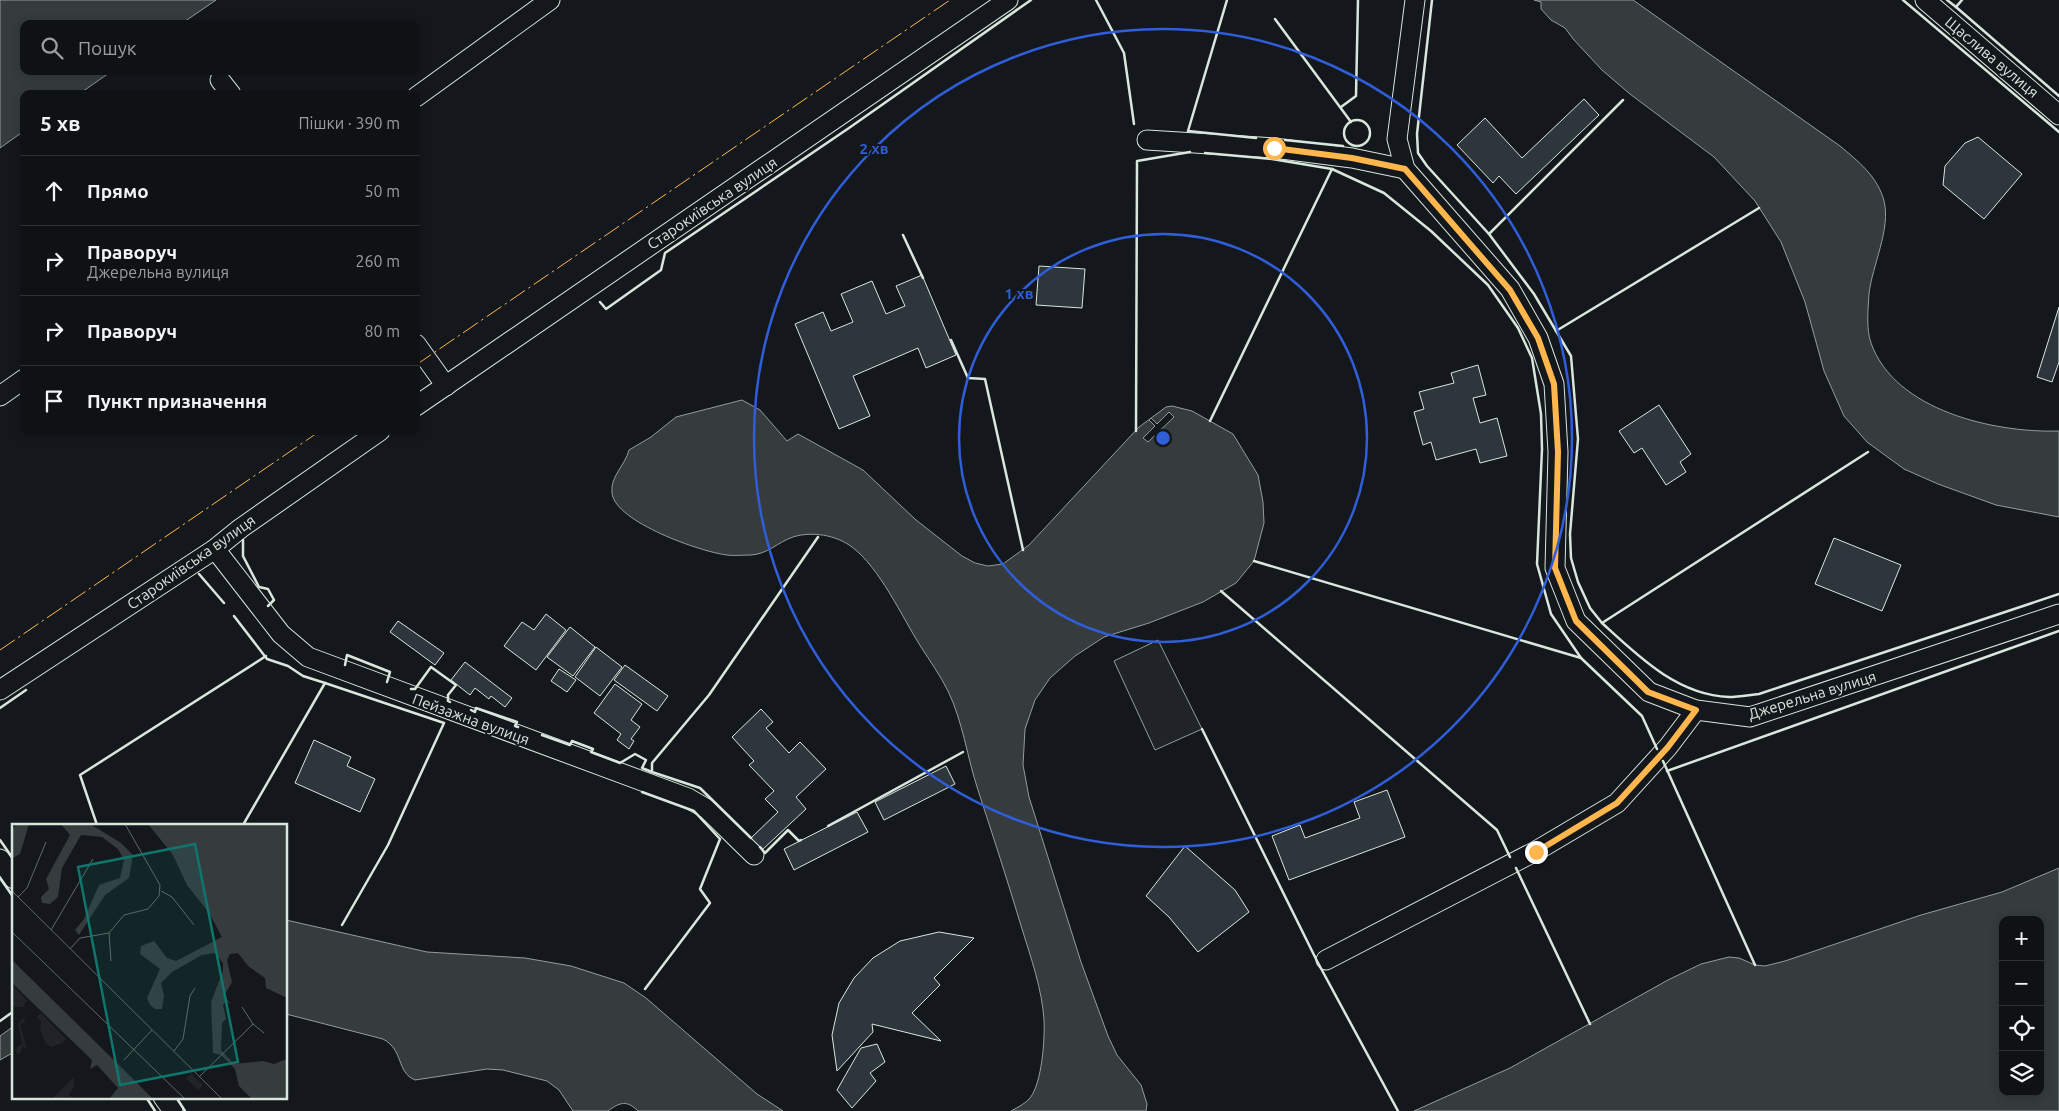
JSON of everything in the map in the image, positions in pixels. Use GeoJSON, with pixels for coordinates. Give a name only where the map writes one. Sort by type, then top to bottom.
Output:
{"type":"FeatureCollection","features":[{"type":"Feature","properties":{"kind":"street"},"geometry":{"type":"LineString","coordinates":[[420,93],[550,0]]}},
{"type":"Feature","properties":{"kind":"street","name":"Старокиївська вулиця"},"geometry":{"type":"LineString","coordinates":[[420,403],[1008,0]]}},
{"type":"Feature","properties":{"kind":"street","name":"Джерельна вулиця"},"geometry":{"type":"LineString","coordinates":[[1415,0],[1397,139],[1405,169],[1510,290],[1538,338],[1554,384],[1558,452],[1555,568],[1576,621],[1648,692],[1696,710],[1750,717],[2059,614]]}},
{"type":"Feature","properties":{"kind":"street","name":"Щаслива вулиця"},"geometry":{"type":"LineString","coordinates":[[1925,0],[2059,115]]}},
{"type":"Feature","properties":{"kind":"street"},"geometry":{"type":"LineString","coordinates":[[1147,140],[1274,148],[1352,158],[1405,169]]}},
{"type":"Feature","properties":{"kind":"street"},"geometry":{"type":"LineString","coordinates":[[420,350],[446,386]]}},
{"type":"Feature","properties":{"kind":"street"},"geometry":{"type":"LineString","coordinates":[[0,396],[20,382]]}},
{"type":"Feature","properties":{"kind":"street","name":"Старокиївська вулиця"},"geometry":{"type":"LineString","coordinates":[[0,690],[215,549],[241,528],[374,435]]}},
{"type":"Feature","properties":{"kind":"street","name":"Пейзажна вулиця"},"geometry":{"type":"LineString","coordinates":[[215,549],[282,634],[308,657],[443,709],[688,798],[707,809],[754,855]]}},
{"type":"Feature","properties":{"kind":"street"},"geometry":{"type":"LineString","coordinates":[[1326,960],[1536,852],[1617,803],[1668,747],[1696,710]]}},
{"type":"Feature","properties":{"kind":"street"},"geometry":{"type":"LineString","coordinates":[[0,859],[12,876]]}},
{"type":"Feature","properties":{"kind":"street"},"geometry":{"type":"LineString","coordinates":[[164,1098],[173,1111]]}},
{"type":"Feature","properties":{"kind":"shaded area"},"geometry":{"type":"Polygon","coordinates":[[[0,0],[216,0],[187,20],[20,20],[20,75],[106,75],[85,90],[20,90],[20,134],[0,148],[0,0]]]}},
{"type":"Feature","properties":{"kind":"shaded area"},"geometry":{"type":"Polygon","coordinates":[[[1534,0],[1633,0],[1840,146],[1860,164],[1877,184],[1884,201],[1885,223],[1869,294],[1868,319],[1868,332],[1871,343],[1883,366],[1902,386],[1924,401],[1950,413],[2006,428],[2059,431],[2059,517],[1996,505],[1938,484],[1904,469],[1867,442],[1844,416],[1824,371],[1805,302],[1781,242],[1755,201],[1714,157],[1630,94],[1602,70],[1565,28],[1551,20],[1541,9],[1541,2],[1534,0]]]}},
{"type":"Feature","properties":{"kind":"shaded area"},"geometry":{"type":"Polygon","coordinates":[[[742,400],[760,410],[787,441],[798,434],[863,470],[916,520],[962,556],[975,563],[988,566],[1003,564],[1029,545],[1139,427],[1166,407],[1172,406],[1192,411],[1233,434],[1258,475],[1263,502],[1264,523],[1254,561],[1236,583],[1203,602],[1149,623],[1104,637],[1075,656],[1050,678],[1035,700],[1025,729],[1023,765],[1029,797],[1081,962],[1108,1036],[1117,1055],[1141,1085],[1147,1104],[1146,1111],[1011,1111],[1024,1104],[1030,1098],[1040,1072],[1044,1020],[1036,974],[974,778],[953,703],[942,679],[872,567],[846,543],[816,534],[793,537],[757,554],[727,555],[715,553],[680,542],[643,525],[617,504],[612,493],[613,481],[629,450],[651,437],[676,417],[742,400]]]}},
{"type":"Feature","properties":{"kind":"shaded area"},"geometry":{"type":"Polygon","coordinates":[[[1158,640],[1202,729],[1155,750],[1114,661],[1158,640]]]}},
{"type":"Feature","properties":{"kind":"shaded area"},"geometry":{"type":"Polygon","coordinates":[[[2059,868],[2059,1111],[1414,1111],[1510,1068],[1668,980],[1701,964],[1729,957],[1765,966],[1921,915],[2002,892],[2059,868]]]}},
{"type":"Feature","properties":{"kind":"shaded area"},"geometry":{"type":"Polygon","coordinates":[[[288,920],[427,952],[525,958],[571,966],[624,983],[646,998],[757,1094],[783,1111],[638,1111],[630,1105],[620,1104],[608,1111],[573,1111],[559,1090],[547,1081],[503,1070],[487,1069],[415,1080],[405,1072],[394,1049],[383,1039],[288,1015],[288,920]]]}},
{"type":"Feature","properties":{"kind":"shaded area"},"geometry":{"type":"Polygon","coordinates":[[[12,1027],[12,1053],[0,1060],[0,1036],[12,1027]]]}},
{"type":"Feature","properties":{"kind":"pier"},"geometry":{"type":"Polygon","coordinates":[[[1169,412],[1174,417],[1148,442],[1143,438],[1155,426],[1149,420],[1151,418],[1157,424],[1169,412]]]}},
{"type":"Feature","properties":{"kind":"building"},"geometry":{"type":"Polygon","coordinates":[[[1584,99],[1599,115],[1516,194],[1499,176],[1493,183],[1457,145],[1485,118],[1522,158],[1584,99]]]}},
{"type":"Feature","properties":{"kind":"building"},"geometry":{"type":"Polygon","coordinates":[[[1978,137],[2022,174],[1984,219],[1943,185],[1945,166],[1965,143],[1978,137]]]}},
{"type":"Feature","properties":{"kind":"building"},"geometry":{"type":"Polygon","coordinates":[[[1039,266],[1085,269],[1082,308],[1036,305],[1039,266]]]}},
{"type":"Feature","properties":{"kind":"building"},"geometry":{"type":"Polygon","coordinates":[[[922,275],[956,355],[926,368],[918,348],[853,376],[870,416],[839,429],[795,324],[823,312],[831,331],[853,322],[841,294],[872,281],[886,314],[905,306],[896,286],[922,275]]]}},
{"type":"Feature","properties":{"kind":"building"},"geometry":{"type":"Polygon","coordinates":[[[2059,307],[2059,362],[2052,382],[2037,377],[2059,307]]]}},
{"type":"Feature","properties":{"kind":"building"},"geometry":{"type":"Polygon","coordinates":[[[1478,365],[1486,395],[1473,398],[1480,423],[1497,418],[1507,456],[1480,463],[1476,449],[1436,460],[1431,442],[1423,445],[1414,412],[1424,409],[1419,392],[1454,383],[1451,373],[1478,365]]]}},
{"type":"Feature","properties":{"kind":"building"},"geometry":{"type":"Polygon","coordinates":[[[1659,405],[1691,454],[1680,462],[1686,472],[1666,485],[1642,448],[1634,453],[1619,431],[1659,405]]]}},
{"type":"Feature","properties":{"kind":"building"},"geometry":{"type":"Polygon","coordinates":[[[1834,538],[1901,565],[1882,611],[1815,584],[1834,538]]]}},
{"type":"Feature","properties":{"kind":"building"},"geometry":{"type":"Polygon","coordinates":[[[546,614],[566,630],[536,670],[504,646],[522,622],[534,630],[546,614]]]}},
{"type":"Feature","properties":{"kind":"building"},"geometry":{"type":"Polygon","coordinates":[[[398,621],[444,653],[435,665],[390,632],[398,621]]]}},
{"type":"Feature","properties":{"kind":"building"},"geometry":{"type":"Polygon","coordinates":[[[570,627],[595,647],[573,676],[547,657],[570,627]]]}},
{"type":"Feature","properties":{"kind":"building"},"geometry":{"type":"Polygon","coordinates":[[[596,647],[622,667],[600,696],[575,677],[596,647]]]}},
{"type":"Feature","properties":{"kind":"building"},"geometry":{"type":"Polygon","coordinates":[[[465,662],[512,698],[505,707],[491,696],[489,699],[475,688],[470,695],[451,680],[465,662]]]}},
{"type":"Feature","properties":{"kind":"building"},"geometry":{"type":"Polygon","coordinates":[[[625,665],[668,696],[657,711],[614,680],[625,665]]]}},
{"type":"Feature","properties":{"kind":"building"},"geometry":{"type":"Polygon","coordinates":[[[559,669],[576,680],[567,692],[551,681],[559,669]]]}},
{"type":"Feature","properties":{"kind":"building"},"geometry":{"type":"Polygon","coordinates":[[[615,684],[642,704],[631,720],[640,727],[631,739],[634,741],[629,749],[617,740],[621,734],[594,713],[615,684]]]}},
{"type":"Feature","properties":{"kind":"building"},"geometry":{"type":"Polygon","coordinates":[[[761,709],[773,722],[766,728],[789,753],[800,742],[826,769],[796,797],[806,809],[762,850],[751,838],[778,812],[765,799],[774,791],[749,765],[754,761],[732,737],[761,709]]]}},
{"type":"Feature","properties":{"kind":"building"},"geometry":{"type":"Polygon","coordinates":[[[314,740],[351,757],[347,766],[375,779],[360,812],[295,783],[314,740]]]}},
{"type":"Feature","properties":{"kind":"building"},"geometry":{"type":"Polygon","coordinates":[[[946,766],[955,784],[884,820],[875,802],[946,766]]]}},
{"type":"Feature","properties":{"kind":"building"},"geometry":{"type":"Polygon","coordinates":[[[1387,790],[1405,837],[1289,880],[1272,836],[1300,825],[1305,838],[1360,818],[1354,802],[1387,790]]]}},
{"type":"Feature","properties":{"kind":"building"},"geometry":{"type":"Polygon","coordinates":[[[857,812],[868,832],[794,870],[784,849],[857,812]]]}},
{"type":"Feature","properties":{"kind":"building"},"geometry":{"type":"Polygon","coordinates":[[[1185,846],[1235,890],[1249,912],[1198,952],[1169,917],[1146,896],[1185,846]]]}},
{"type":"Feature","properties":{"kind":"building"},"geometry":{"type":"Polygon","coordinates":[[[939,932],[974,938],[934,978],[940,985],[912,1013],[941,1041],[872,1024],[873,1032],[837,1071],[832,1035],[839,1003],[854,978],[873,958],[900,941],[939,932]]]}},
{"type":"Feature","properties":{"kind":"building"},"geometry":{"type":"Polygon","coordinates":[[[877,1044],[885,1062],[870,1073],[876,1081],[852,1108],[837,1090],[861,1048],[877,1044]]]}},
{"type":"Feature","properties":{"kind":"wall"},"geometry":{"type":"LineString","coordinates":[[600,302],[606,309],[661,270],[665,253],[849,128],[1031,0]]}},
{"type":"Feature","properties":{"kind":"wall"},"geometry":{"type":"LineString","coordinates":[[1096,0],[1124,53],[1134,124]]}},
{"type":"Feature","properties":{"kind":"wall"},"geometry":{"type":"LineString","coordinates":[[1227,0],[1188,131],[1256,138]]}},
{"type":"Feature","properties":{"kind":"wall"},"geometry":{"type":"LineString","coordinates":[[1341,107],[1356,96],[1358,0]]}},
{"type":"Feature","properties":{"kind":"wall"},"geometry":{"type":"LineString","coordinates":[[1432,0],[1417,134],[1418,153],[1427,166],[1489,234],[1623,100]]}},
{"type":"Feature","properties":{"kind":"wall"},"geometry":{"type":"LineString","coordinates":[[1903,0],[2059,132]]}},
{"type":"Feature","properties":{"kind":"wall"},"geometry":{"type":"LineString","coordinates":[[1947,0],[1956,7],[1962,0]]}},
{"type":"Feature","properties":{"kind":"wall"},"geometry":{"type":"LineString","coordinates":[[1956,7],[2059,96]]}},
{"type":"Feature","properties":{"kind":"wall"},"geometry":{"type":"LineString","coordinates":[[1275,19],[1351,122]]}},
{"type":"Feature","properties":{"kind":"wall"},"geometry":{"type":"LineString","coordinates":[[1357,120],[1366,124],[1370,133],[1366,142],[1357,146],[1348,142],[1344,133],[1348,124],[1357,120]]}},
{"type":"Feature","properties":{"kind":"wall"},"geometry":{"type":"LineString","coordinates":[[1285,140],[1343,146]]}},
{"type":"Feature","properties":{"kind":"wall"},"geometry":{"type":"LineString","coordinates":[[1136,431],[1137,161],[1190,152]]}},
{"type":"Feature","properties":{"kind":"wall"},"geometry":{"type":"LineString","coordinates":[[1205,153],[1272,159],[1332,169],[1384,193],[1431,231],[1488,285],[1518,328],[1532,358],[1541,414],[1542,449],[1537,564],[1551,614],[1581,658],[1642,716],[1657,749]]}},
{"type":"Feature","properties":{"kind":"wall"},"geometry":{"type":"LineString","coordinates":[[1210,421],[1332,169]]}},
{"type":"Feature","properties":{"kind":"wall"},"geometry":{"type":"LineString","coordinates":[[1556,331],[1759,208]]}},
{"type":"Feature","properties":{"kind":"wall"},"geometry":{"type":"LineString","coordinates":[[1489,234],[1534,294],[1571,356],[1578,439],[1570,534],[1571,558],[1578,582],[1590,608],[1602,623],[1868,452]]}},
{"type":"Feature","properties":{"kind":"wall"},"geometry":{"type":"LineString","coordinates":[[903,235],[923,278]]}},
{"type":"Feature","properties":{"kind":"wall"},"geometry":{"type":"LineString","coordinates":[[951,340],[968,378],[985,379],[1023,550]]}},
{"type":"Feature","properties":{"kind":"wall"},"geometry":{"type":"LineString","coordinates":[[751,838],[700,788],[652,772],[652,763],[709,695],[818,537]]}},
{"type":"Feature","properties":{"kind":"wall"},"geometry":{"type":"LineString","coordinates":[[243,540],[243,556],[259,587],[268,589],[274,600],[268,606]]}},
{"type":"Feature","properties":{"kind":"wall"},"geometry":{"type":"LineString","coordinates":[[1254,561],[1581,658]]}},
{"type":"Feature","properties":{"kind":"wall"},"geometry":{"type":"LineString","coordinates":[[199,574],[224,603]]}},
{"type":"Feature","properties":{"kind":"wall"},"geometry":{"type":"LineString","coordinates":[[1221,591],[1497,830],[1510,857]]}},
{"type":"Feature","properties":{"kind":"wall"},"geometry":{"type":"LineString","coordinates":[[1602,623],[1644,660],[1675,681],[1710,695],[1733,697],[1759,694],[2059,594]]}},
{"type":"Feature","properties":{"kind":"wall"},"geometry":{"type":"LineString","coordinates":[[234,616],[267,659],[288,666],[303,676],[325,683],[244,824]]}},
{"type":"Feature","properties":{"kind":"wall"},"geometry":{"type":"LineString","coordinates":[[1667,771],[2059,631]]}},
{"type":"Feature","properties":{"kind":"wall"},"geometry":{"type":"LineString","coordinates":[[345,665],[347,655],[390,672],[387,682]]}},
{"type":"Feature","properties":{"kind":"wall"},"geometry":{"type":"LineString","coordinates":[[97,824],[80,775],[266,656]]}},
{"type":"Feature","properties":{"kind":"wall"},"geometry":{"type":"LineString","coordinates":[[411,689],[415,689],[431,667],[456,685],[448,695],[448,701],[450,702]]}},
{"type":"Feature","properties":{"kind":"wall"},"geometry":{"type":"LineString","coordinates":[[325,683],[444,723],[388,845],[342,925]]}},
{"type":"Feature","properties":{"kind":"wall"},"geometry":{"type":"LineString","coordinates":[[0,708],[26,690]]}},
{"type":"Feature","properties":{"kind":"wall"},"geometry":{"type":"LineString","coordinates":[[471,710],[475,712],[476,708],[517,722],[515,726],[518,727]]}},
{"type":"Feature","properties":{"kind":"wall"},"geometry":{"type":"LineString","coordinates":[[1202,729],[1317,961],[1398,1111]]}},
{"type":"Feature","properties":{"kind":"wall"},"geometry":{"type":"LineString","coordinates":[[542,735],[570,745],[572,741],[593,749],[591,752],[620,763],[635,754],[646,760],[642,768],[652,772]]}},
{"type":"Feature","properties":{"kind":"wall"},"geometry":{"type":"LineString","coordinates":[[828,826],[963,752]]}},
{"type":"Feature","properties":{"kind":"wall"},"geometry":{"type":"LineString","coordinates":[[1663,761],[1755,965]]}},
{"type":"Feature","properties":{"kind":"wall"},"geometry":{"type":"LineString","coordinates":[[642,792],[694,811],[720,839],[700,889],[710,903],[645,989]]}},
{"type":"Feature","properties":{"kind":"wall"},"geometry":{"type":"LineString","coordinates":[[760,847],[765,853],[788,830],[799,841],[801,840]]}},
{"type":"Feature","properties":{"kind":"wall"},"geometry":{"type":"LineString","coordinates":[[0,840],[12,857]]}},
{"type":"Feature","properties":{"kind":"wall"},"geometry":{"type":"LineString","coordinates":[[1516,868],[1590,1024]]}},
{"type":"Feature","properties":{"kind":"wall"},"geometry":{"type":"LineString","coordinates":[[0,878],[12,895]]}},
{"type":"Feature","properties":{"kind":"wall"},"geometry":{"type":"LineString","coordinates":[[0,1021],[12,1012]]}},
{"type":"Feature","properties":{"kind":"wall"},"geometry":{"type":"LineString","coordinates":[[147,1098],[155,1111]]}},
{"type":"Feature","properties":{"kind":"wall"},"geometry":{"type":"LineString","coordinates":[[177,1098],[185,1111]]}},
{"type":"Feature","properties":{"kind":"power"},"geometry":{"type":"LineString","coordinates":[[420,362],[950,0]]}},
{"type":"Feature","properties":{"kind":"power"},"geometry":{"type":"LineString","coordinates":[[0,650],[314,435]]}},
{"type":"Feature","properties":{"kind":"route"},"geometry":{"type":"LineString","coordinates":[[1274,148],[1352,158],[1405,169],[1510,290],[1538,338],[1554,384],[1558,452],[1555,568],[1576,621],[1648,692],[1696,710],[1668,747],[1617,803],[1536,852]]}}]}
